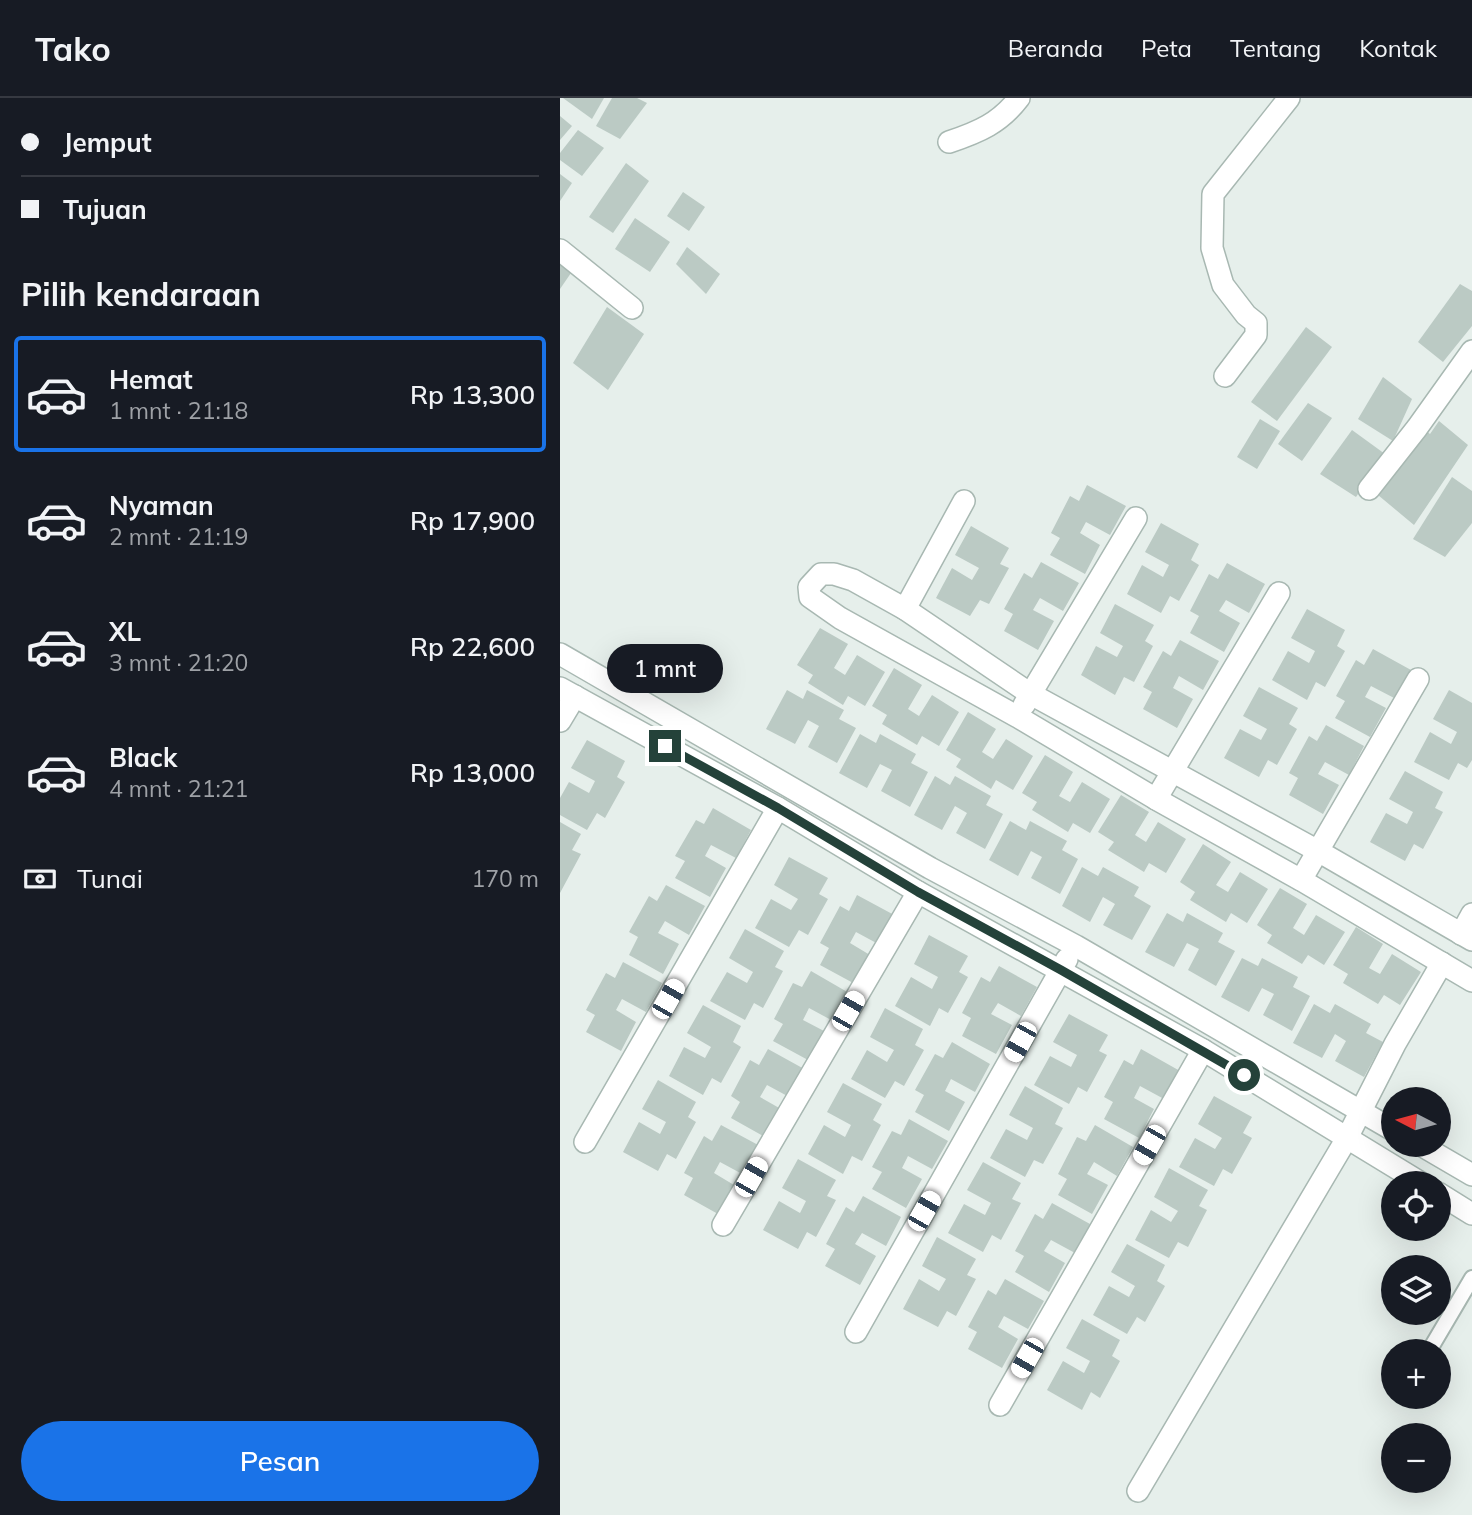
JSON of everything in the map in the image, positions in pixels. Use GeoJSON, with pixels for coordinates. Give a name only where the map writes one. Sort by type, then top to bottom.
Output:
{"type":"FeatureCollection","features":[{"type":"Feature","properties":{"kind":"street"},"geometry":{"type":"LineString","coordinates":[[949,142],[976,133],[1006,115],[1019,98]]}},
{"type":"Feature","properties":{"kind":"street"},"geometry":{"type":"LineString","coordinates":[[1225,376],[1256,335],[1256,323],[1246,315],[1223,285],[1212,248],[1213,194],[1289,98]]}},
{"type":"Feature","properties":{"kind":"street"},"geometry":{"type":"LineString","coordinates":[[560,250],[632,308]]}},
{"type":"Feature","properties":{"kind":"street"},"geometry":{"type":"LineString","coordinates":[[1369,489],[1472,351]]}},
{"type":"Feature","properties":{"kind":"street"},"geometry":{"type":"LineString","coordinates":[[905,610],[964,501]]}},
{"type":"Feature","properties":{"kind":"street"},"geometry":{"type":"LineString","coordinates":[[1018,717],[1029,693],[1136,518]]}},
{"type":"Feature","properties":{"kind":"street"},"geometry":{"type":"LineString","coordinates":[[1472,914],[1466,937],[1173,770],[1029,693],[905,610],[853,580],[834,573],[821,574],[809,587],[810,597],[840,618],[1018,717],[1472,981]]}},
{"type":"Feature","properties":{"kind":"street"},"geometry":{"type":"LineString","coordinates":[[1156,799],[1279,593]]}},
{"type":"Feature","properties":{"kind":"street"},"geometry":{"type":"LineString","coordinates":[[560,654],[930,868],[1076,946],[1381,1123]]}},
{"type":"Feature","properties":{"kind":"street"},"geometry":{"type":"LineString","coordinates":[[1301,880],[1418,679]]}},
{"type":"Feature","properties":{"kind":"street"},"geometry":{"type":"LineString","coordinates":[[560,721],[567,692],[778,808],[918,892],[1202,1050],[1401,1171]]}},
{"type":"Feature","properties":{"kind":"street"},"geometry":{"type":"LineString","coordinates":[[585,1142],[778,808]]}},
{"type":"Feature","properties":{"kind":"street"},"geometry":{"type":"LineString","coordinates":[[723,1225],[918,892]]}},
{"type":"Feature","properties":{"kind":"street"},"geometry":{"type":"LineString","coordinates":[[856,1332],[1076,946]]}},
{"type":"Feature","properties":{"kind":"street"},"geometry":{"type":"LineString","coordinates":[[1138,1491],[1347,1138],[1395,1044],[1442,963]]}},
{"type":"Feature","properties":{"kind":"street"},"geometry":{"type":"LineString","coordinates":[[1000,1405],[1202,1050]]}},
{"type":"Feature","properties":{"kind":"street"},"geometry":{"type":"LineString","coordinates":[[1441,1157],[1472,1175]]}},
{"type":"Feature","properties":{"kind":"street"},"geometry":{"type":"LineString","coordinates":[[1451,1202],[1472,1214]]}},
{"type":"Feature","properties":{"kind":"lane"},"geometry":{"type":"LineString","coordinates":[[1436,1339],[1472,1278]]}},
{"type":"Feature","properties":{"kind":"building"},"geometry":{"type":"Polygon","coordinates":[[[563,98],[604,98],[592,119],[563,98]]]}},
{"type":"Feature","properties":{"kind":"building"},"geometry":{"type":"Polygon","coordinates":[[[612,98],[637,98],[647,103],[620,139],[596,126],[612,98]]]}},
{"type":"Feature","properties":{"kind":"building"},"geometry":{"type":"Polygon","coordinates":[[[560,116],[572,126],[560,140],[560,116]]]}},
{"type":"Feature","properties":{"kind":"building"},"geometry":{"type":"Polygon","coordinates":[[[578,130],[604,148],[582,176],[560,160],[560,153],[578,130]]]}},
{"type":"Feature","properties":{"kind":"building"},"geometry":{"type":"Polygon","coordinates":[[[626,163],[649,181],[613,233],[589,217],[626,163]]]}},
{"type":"Feature","properties":{"kind":"building"},"geometry":{"type":"Polygon","coordinates":[[[560,174],[572,183],[560,201],[560,174]]]}},
{"type":"Feature","properties":{"kind":"building"},"geometry":{"type":"Polygon","coordinates":[[[683,192],[705,207],[689,231],[667,216],[683,192]]]}},
{"type":"Feature","properties":{"kind":"building"},"geometry":{"type":"Polygon","coordinates":[[[635,218],[670,242],[650,272],[615,249],[635,218]]]}},
{"type":"Feature","properties":{"kind":"building"},"geometry":{"type":"Polygon","coordinates":[[[687,247],[720,274],[706,294],[676,264],[687,247]]]}},
{"type":"Feature","properties":{"kind":"building"},"geometry":{"type":"Polygon","coordinates":[[[560,262],[571,273],[560,289],[560,262]]]}},
{"type":"Feature","properties":{"kind":"building"},"geometry":{"type":"Polygon","coordinates":[[[1460,284],[1472,291],[1472,326],[1443,362],[1418,342],[1460,284]]]}},
{"type":"Feature","properties":{"kind":"building"},"geometry":{"type":"Polygon","coordinates":[[[607,307],[644,334],[608,390],[573,363],[607,307]]]}},
{"type":"Feature","properties":{"kind":"building"},"geometry":{"type":"Polygon","coordinates":[[[1306,327],[1332,347],[1277,421],[1251,402],[1306,327]]]}},
{"type":"Feature","properties":{"kind":"building"},"geometry":{"type":"Polygon","coordinates":[[[1383,377],[1412,399],[1393,441],[1358,419],[1383,377]]]}},
{"type":"Feature","properties":{"kind":"building"},"geometry":{"type":"Polygon","coordinates":[[[1308,403],[1332,418],[1302,461],[1278,444],[1308,403]]]}},
{"type":"Feature","properties":{"kind":"building"},"geometry":{"type":"Polygon","coordinates":[[[1260,419],[1280,431],[1257,469],[1237,457],[1260,419]]]}},
{"type":"Feature","properties":{"kind":"building"},"geometry":{"type":"Polygon","coordinates":[[[1439,421],[1468,445],[1414,525],[1378,495],[1425,430],[1430,434],[1439,421]]]}},
{"type":"Feature","properties":{"kind":"building"},"geometry":{"type":"Polygon","coordinates":[[[1352,430],[1385,454],[1356,497],[1320,474],[1352,430]]]}},
{"type":"Feature","properties":{"kind":"building"},"geometry":{"type":"Polygon","coordinates":[[[1452,477],[1472,491],[1472,523],[1445,557],[1413,539],[1452,477]]]}},
{"type":"Feature","properties":{"kind":"building"},"geometry":{"type":"Polygon","coordinates":[[[1087,485],[1126,506],[1110,535],[1086,522],[1080,533],[1100,545],[1085,574],[1050,555],[1060,538],[1051,533],[1070,496],[1079,501],[1087,485]]]}},
{"type":"Feature","properties":{"kind":"building"},"geometry":{"type":"Polygon","coordinates":[[[1161,523],[1199,544],[1191,560],[1199,565],[1179,601],[1170,596],[1161,613],[1127,594],[1142,565],[1163,577],[1169,565],[1145,552],[1161,523]]]}},
{"type":"Feature","properties":{"kind":"building"},"geometry":{"type":"Polygon","coordinates":[[[971,526],[1009,548],[1000,564],[1009,568],[989,604],[980,600],[970,616],[936,598],[952,568],[972,580],[979,568],[955,555],[971,526]]]}},
{"type":"Feature","properties":{"kind":"building"},"geometry":{"type":"Polygon","coordinates":[[[1041,562],[1079,583],[1063,611],[1040,598],[1033,610],[1054,621],[1038,650],[1004,631],[1013,614],[1004,609],[1024,573],[1032,578],[1041,562]]]}},
{"type":"Feature","properties":{"kind":"building"},"geometry":{"type":"Polygon","coordinates":[[[1227,563],[1265,584],[1249,613],[1226,600],[1219,611],[1240,623],[1224,652],[1190,633],[1199,616],[1190,611],[1209,574],[1218,579],[1227,563]]]}},
{"type":"Feature","properties":{"kind":"building"},"geometry":{"type":"Polygon","coordinates":[[[1115,604],[1154,625],[1145,641],[1153,646],[1134,682],[1124,677],[1115,695],[1081,675],[1096,646],[1117,657],[1123,646],[1100,633],[1115,604]]]}},
{"type":"Feature","properties":{"kind":"building"},"geometry":{"type":"Polygon","coordinates":[[[1307,609],[1345,630],[1337,646],[1345,651],[1325,687],[1316,682],[1307,700],[1272,680],[1288,651],[1309,663],[1315,651],[1291,638],[1307,609]]]}},
{"type":"Feature","properties":{"kind":"building"},"geometry":{"type":"Polygon","coordinates":[[[820,628],[848,644],[834,668],[845,675],[857,655],[885,672],[865,706],[848,696],[843,705],[808,683],[813,675],[797,665],[820,628]]]}},
{"type":"Feature","properties":{"kind":"building"},"geometry":{"type":"Polygon","coordinates":[[[1180,640],[1219,661],[1203,690],[1179,676],[1173,688],[1193,699],[1177,728],[1143,709],[1152,692],[1143,687],[1163,651],[1171,656],[1180,640]]]}},
{"type":"Feature","properties":{"kind":"building"},"geometry":{"type":"Polygon","coordinates":[[[1373,649],[1411,670],[1396,699],[1371,686],[1365,697],[1386,708],[1370,737],[1335,718],[1345,701],[1336,696],[1356,660],[1364,665],[1373,649]]]}},
{"type":"Feature","properties":{"kind":"building"},"geometry":{"type":"Polygon","coordinates":[[[894,668],[922,685],[908,709],[919,716],[932,695],[959,712],[939,746],[922,736],[917,745],[882,724],[887,715],[872,706],[894,668]]]}},
{"type":"Feature","properties":{"kind":"building"},"geometry":{"type":"Polygon","coordinates":[[[1259,687],[1298,708],[1289,724],[1297,729],[1277,765],[1268,760],[1259,777],[1224,758],[1240,729],[1261,740],[1267,729],[1243,716],[1259,687]]]}},
{"type":"Feature","properties":{"kind":"building"},"geometry":{"type":"Polygon","coordinates":[[[787,690],[803,699],[807,690],[844,710],[839,719],[856,728],[837,763],[808,747],[819,726],[808,720],[795,744],[766,729],[787,690]]]}},
{"type":"Feature","properties":{"kind":"building"},"geometry":{"type":"Polygon","coordinates":[[[1449,690],[1472,703],[1472,760],[1467,768],[1458,763],[1449,780],[1414,762],[1430,732],[1451,744],[1457,732],[1433,719],[1449,690]]]}},
{"type":"Feature","properties":{"kind":"building"},"geometry":{"type":"Polygon","coordinates":[[[968,712],[996,729],[982,752],[993,759],[1006,739],[1033,756],[1013,790],[996,780],[991,789],[956,767],[961,759],[946,750],[968,712]]]}},
{"type":"Feature","properties":{"kind":"building"},"geometry":{"type":"Polygon","coordinates":[[[1326,725],[1364,746],[1349,775],[1325,762],[1318,774],[1339,785],[1323,814],[1289,795],[1298,778],[1289,773],[1309,736],[1317,741],[1326,725]]]}},
{"type":"Feature","properties":{"kind":"building"},"geometry":{"type":"Polygon","coordinates":[[[860,734],[876,743],[880,734],[916,754],[911,763],[928,772],[910,807],[881,791],[892,770],[880,764],[867,788],[839,773],[860,734]]]}},
{"type":"Feature","properties":{"kind":"building"},"geometry":{"type":"Polygon","coordinates":[[[587,740],[625,761],[617,777],[625,782],[605,818],[597,813],[587,830],[560,815],[560,798],[569,782],[589,793],[595,781],[571,768],[587,740]]]}},
{"type":"Feature","properties":{"kind":"building"},"geometry":{"type":"Polygon","coordinates":[[[1045,755],[1073,772],[1059,796],[1070,802],[1082,782],[1110,799],[1090,833],[1073,823],[1068,832],[1032,810],[1037,802],[1022,793],[1045,755]]]}},
{"type":"Feature","properties":{"kind":"building"},"geometry":{"type":"Polygon","coordinates":[[[1405,771],[1443,792],[1435,808],[1443,812],[1423,849],[1414,844],[1405,861],[1370,842],[1386,813],[1407,824],[1413,812],[1389,799],[1405,771]]]}},
{"type":"Feature","properties":{"kind":"building"},"geometry":{"type":"Polygon","coordinates":[[[935,776],[950,785],[955,776],[991,796],[986,805],[1003,814],[985,849],[956,833],[967,813],[955,806],[942,830],[914,815],[935,776]]]}},
{"type":"Feature","properties":{"kind":"building"},"geometry":{"type":"Polygon","coordinates":[[[1121,795],[1149,812],[1135,835],[1146,842],[1158,822],[1186,839],[1166,873],[1149,863],[1144,872],[1108,850],[1114,842],[1098,832],[1121,795]]]}},
{"type":"Feature","properties":{"kind":"building"},"geometry":{"type":"Polygon","coordinates":[[[713,808],[751,830],[736,858],[711,845],[705,856],[726,868],[710,897],[675,878],[685,861],[675,856],[696,820],[704,824],[713,808]]]}},
{"type":"Feature","properties":{"kind":"building"},"geometry":{"type":"Polygon","coordinates":[[[1010,821],[1026,830],[1030,821],[1067,841],[1062,850],[1078,859],[1060,894],[1031,878],[1042,857],[1031,851],[1018,876],[989,860],[1010,821]]]}},
{"type":"Feature","properties":{"kind":"building"},"geometry":{"type":"Polygon","coordinates":[[[560,822],[581,834],[572,850],[581,854],[560,893],[560,822]]]}},
{"type":"Feature","properties":{"kind":"building"},"geometry":{"type":"Polygon","coordinates":[[[1203,844],[1231,862],[1216,885],[1228,892],[1240,872],[1268,889],[1247,923],[1231,913],[1226,922],[1190,900],[1195,892],[1180,882],[1203,844]]]}},
{"type":"Feature","properties":{"kind":"building"},"geometry":{"type":"Polygon","coordinates":[[[789,857],[828,878],[819,894],[828,899],[808,935],[799,930],[789,947],[755,928],[771,899],[791,910],[798,899],[774,885],[789,857]]]}},
{"type":"Feature","properties":{"kind":"building"},"geometry":{"type":"Polygon","coordinates":[[[1082,867],[1098,876],[1103,867],[1139,887],[1134,896],[1151,906],[1132,940],[1103,925],[1115,904],[1103,897],[1090,922],[1062,906],[1082,867]]]}},
{"type":"Feature","properties":{"kind":"building"},"geometry":{"type":"Polygon","coordinates":[[[666,885],[705,906],[689,935],[665,921],[658,933],[679,944],[663,974],[629,955],[638,937],[629,932],[649,896],[657,901],[666,885]]]}},
{"type":"Feature","properties":{"kind":"building"},"geometry":{"type":"Polygon","coordinates":[[[1280,888],[1307,904],[1293,928],[1304,935],[1316,915],[1345,932],[1324,965],[1308,955],[1302,964],[1267,943],[1272,935],[1257,925],[1280,888]]]}},
{"type":"Feature","properties":{"kind":"building"},"geometry":{"type":"Polygon","coordinates":[[[857,895],[896,916],[880,945],[856,932],[850,943],[870,955],[855,984],[820,965],[829,948],[820,943],[840,906],[849,911],[857,895]]]}},
{"type":"Feature","properties":{"kind":"building"},"geometry":{"type":"Polygon","coordinates":[[[1167,913],[1183,922],[1187,913],[1223,933],[1218,942],[1235,951],[1216,986],[1188,970],[1199,949],[1187,943],[1174,967],[1145,952],[1167,913]]]}},
{"type":"Feature","properties":{"kind":"building"},"geometry":{"type":"Polygon","coordinates":[[[1356,927],[1383,944],[1369,968],[1380,974],[1392,954],[1421,972],[1400,1005],[1384,995],[1378,1004],[1343,983],[1348,974],[1333,965],[1356,927]]]}},
{"type":"Feature","properties":{"kind":"building"},"geometry":{"type":"Polygon","coordinates":[[[745,929],[784,951],[775,967],[783,971],[763,1008],[754,1003],[745,1020],[710,1001],[727,972],[747,983],[753,972],[729,958],[745,929]]]}},
{"type":"Feature","properties":{"kind":"building"},"geometry":{"type":"Polygon","coordinates":[[[929,935],[968,956],[959,972],[968,977],[948,1013],[939,1008],[930,1026],[895,1006],[911,977],[932,989],[938,977],[914,964],[929,935]]]}},
{"type":"Feature","properties":{"kind":"building"},"geometry":{"type":"Polygon","coordinates":[[[1242,958],[1258,966],[1262,958],[1298,977],[1293,987],[1310,996],[1292,1031],[1263,1015],[1274,994],[1262,988],[1249,1012],[1221,997],[1242,958]]]}},
{"type":"Feature","properties":{"kind":"building"},"geometry":{"type":"Polygon","coordinates":[[[623,962],[662,983],[646,1012],[622,999],[616,1010],[636,1022],[621,1051],[586,1032],[595,1015],[586,1010],[606,973],[615,978],[623,962]]]}},
{"type":"Feature","properties":{"kind":"building"},"geometry":{"type":"Polygon","coordinates":[[[999,966],[1037,987],[1021,1016],[998,1003],[991,1014],[1012,1025],[996,1054],[962,1036],[971,1018],[962,1013],[981,977],[990,982],[999,966]]]}},
{"type":"Feature","properties":{"kind":"building"},"geometry":{"type":"Polygon","coordinates":[[[811,971],[849,993],[833,1021],[809,1008],[803,1020],[824,1031],[808,1060],[773,1041],[783,1024],[774,1019],[793,983],[802,987],[811,971]]]}},
{"type":"Feature","properties":{"kind":"building"},"geometry":{"type":"Polygon","coordinates":[[[1314,1004],[1330,1013],[1335,1004],[1371,1024],[1366,1033],[1383,1042],[1364,1077],[1335,1061],[1346,1041],[1335,1034],[1322,1058],[1293,1043],[1314,1004]]]}},
{"type":"Feature","properties":{"kind":"building"},"geometry":{"type":"Polygon","coordinates":[[[703,1005],[741,1026],[733,1042],[741,1047],[721,1083],[712,1078],[703,1095],[669,1076],[684,1047],[705,1058],[711,1047],[687,1033],[703,1005]]]}},
{"type":"Feature","properties":{"kind":"building"},"geometry":{"type":"Polygon","coordinates":[[[885,1008],[923,1029],[915,1045],[924,1050],[904,1086],[895,1081],[885,1098],[851,1079],[867,1050],[887,1062],[894,1050],[870,1037],[885,1008]]]}},
{"type":"Feature","properties":{"kind":"building"},"geometry":{"type":"Polygon","coordinates":[[[1069,1014],[1108,1035],[1099,1051],[1107,1055],[1087,1092],[1078,1087],[1069,1104],[1034,1085],[1050,1056],[1071,1067],[1077,1055],[1053,1042],[1069,1014]]]}},
{"type":"Feature","properties":{"kind":"building"},"geometry":{"type":"Polygon","coordinates":[[[952,1042],[990,1064],[975,1092],[951,1079],[945,1091],[965,1102],[949,1131],[915,1112],[924,1095],[915,1090],[935,1054],[943,1058],[952,1042]]]}},
{"type":"Feature","properties":{"kind":"building"},"geometry":{"type":"Polygon","coordinates":[[[768,1049],[806,1070],[791,1098],[767,1085],[760,1097],[781,1109],[765,1137],[731,1118],[740,1102],[731,1096],[750,1060],[759,1065],[768,1049]]]}},
{"type":"Feature","properties":{"kind":"building"},"geometry":{"type":"Polygon","coordinates":[[[1141,1049],[1180,1071],[1164,1099],[1140,1086],[1134,1098],[1154,1109],[1139,1138],[1104,1119],[1113,1102],[1104,1097],[1124,1060],[1133,1065],[1141,1049]]]}},
{"type":"Feature","properties":{"kind":"building"},"geometry":{"type":"Polygon","coordinates":[[[658,1080],[696,1102],[688,1117],[696,1122],[676,1159],[667,1154],[658,1171],[623,1152],[639,1122],[660,1134],[666,1122],[642,1109],[658,1080]]]}},
{"type":"Feature","properties":{"kind":"building"},"geometry":{"type":"Polygon","coordinates":[[[843,1083],[882,1104],[873,1120],[881,1125],[862,1161],[852,1156],[843,1174],[808,1154],[824,1125],[845,1137],[851,1125],[827,1112],[843,1083]]]}},
{"type":"Feature","properties":{"kind":"building"},"geometry":{"type":"Polygon","coordinates":[[[1025,1086],[1063,1108],[1055,1124],[1063,1128],[1043,1164],[1034,1160],[1025,1177],[990,1158],[1006,1129],[1027,1140],[1033,1128],[1009,1115],[1025,1086]]]}},
{"type":"Feature","properties":{"kind":"building"},"geometry":{"type":"Polygon","coordinates":[[[1214,1096],[1252,1117],[1243,1133],[1252,1138],[1232,1174],[1223,1169],[1214,1186],[1179,1167],[1195,1138],[1215,1149],[1222,1138],[1198,1124],[1214,1096]]]}},
{"type":"Feature","properties":{"kind":"building"},"geometry":{"type":"Polygon","coordinates":[[[909,1119],[948,1141],[932,1169],[908,1156],[902,1168],[922,1179],[906,1208],[872,1189],[882,1172],[872,1167],[892,1131],[901,1135],[909,1119]]]}},
{"type":"Feature","properties":{"kind":"building"},"geometry":{"type":"Polygon","coordinates":[[[721,1125],[760,1146],[744,1175],[720,1162],[714,1173],[734,1185],[718,1214],[684,1195],[693,1178],[684,1173],[704,1136],[712,1141],[721,1125]]]}},
{"type":"Feature","properties":{"kind":"building"},"geometry":{"type":"Polygon","coordinates":[[[1095,1125],[1133,1147],[1117,1176],[1094,1162],[1087,1174],[1108,1185],[1092,1214],[1058,1195],[1067,1179],[1058,1174],[1077,1137],[1086,1141],[1095,1125]]]}},
{"type":"Feature","properties":{"kind":"building"},"geometry":{"type":"Polygon","coordinates":[[[798,1159],[836,1180],[827,1196],[836,1200],[816,1237],[807,1232],[798,1249],[763,1230],[779,1201],[800,1213],[806,1201],[782,1188],[798,1159]]]}},
{"type":"Feature","properties":{"kind":"building"},"geometry":{"type":"Polygon","coordinates":[[[983,1162],[1021,1183],[1012,1199],[1021,1203],[1001,1240],[992,1235],[983,1252],[948,1233],[964,1204],[985,1215],[991,1203],[967,1190],[983,1162]]]}},
{"type":"Feature","properties":{"kind":"building"},"geometry":{"type":"Polygon","coordinates":[[[1169,1168],[1208,1190],[1199,1206],[1207,1210],[1188,1247],[1178,1242],[1169,1258],[1135,1240],[1151,1210],[1171,1222],[1178,1211],[1154,1197],[1169,1168]]]}},
{"type":"Feature","properties":{"kind":"building"},"geometry":{"type":"Polygon","coordinates":[[[863,1196],[901,1217],[886,1246],[862,1233],[855,1244],[876,1256],[860,1285],[825,1266],[835,1249],[826,1244],[846,1207],[854,1212],[863,1196]]]}},
{"type":"Feature","properties":{"kind":"building"},"geometry":{"type":"Polygon","coordinates":[[[1052,1203],[1090,1224],[1075,1253],[1051,1240],[1044,1251],[1065,1263],[1049,1292],[1015,1272],[1024,1256],[1015,1251],[1035,1214],[1043,1219],[1052,1203]]]}},
{"type":"Feature","properties":{"kind":"building"},"geometry":{"type":"Polygon","coordinates":[[[937,1237],[976,1259],[967,1275],[976,1279],[956,1316],[947,1311],[938,1327],[903,1309],[919,1279],[939,1291],[946,1279],[922,1266],[937,1237]]]}},
{"type":"Feature","properties":{"kind":"building"},"geometry":{"type":"Polygon","coordinates":[[[1127,1244],[1165,1265],[1157,1281],[1165,1286],[1145,1322],[1137,1317],[1127,1334],[1093,1315],[1109,1286],[1129,1297],[1135,1286],[1111,1272],[1127,1244]]]}},
{"type":"Feature","properties":{"kind":"building"},"geometry":{"type":"Polygon","coordinates":[[[1005,1279],[1044,1301],[1028,1329],[1004,1316],[998,1327],[1018,1339],[1002,1368],[968,1349],[977,1332],[968,1327],[988,1290],[996,1295],[1005,1279]]]}},
{"type":"Feature","properties":{"kind":"building"},"geometry":{"type":"Polygon","coordinates":[[[1082,1319],[1120,1340],[1112,1356],[1120,1361],[1100,1398],[1091,1392],[1082,1410],[1047,1390],[1063,1361],[1084,1373],[1090,1361],[1066,1348],[1082,1319]]]}},
{"type":"Feature","properties":{"kind":"route"},"geometry":{"type":"LineString","coordinates":[[665,746],[1244,1075]]}}]}
